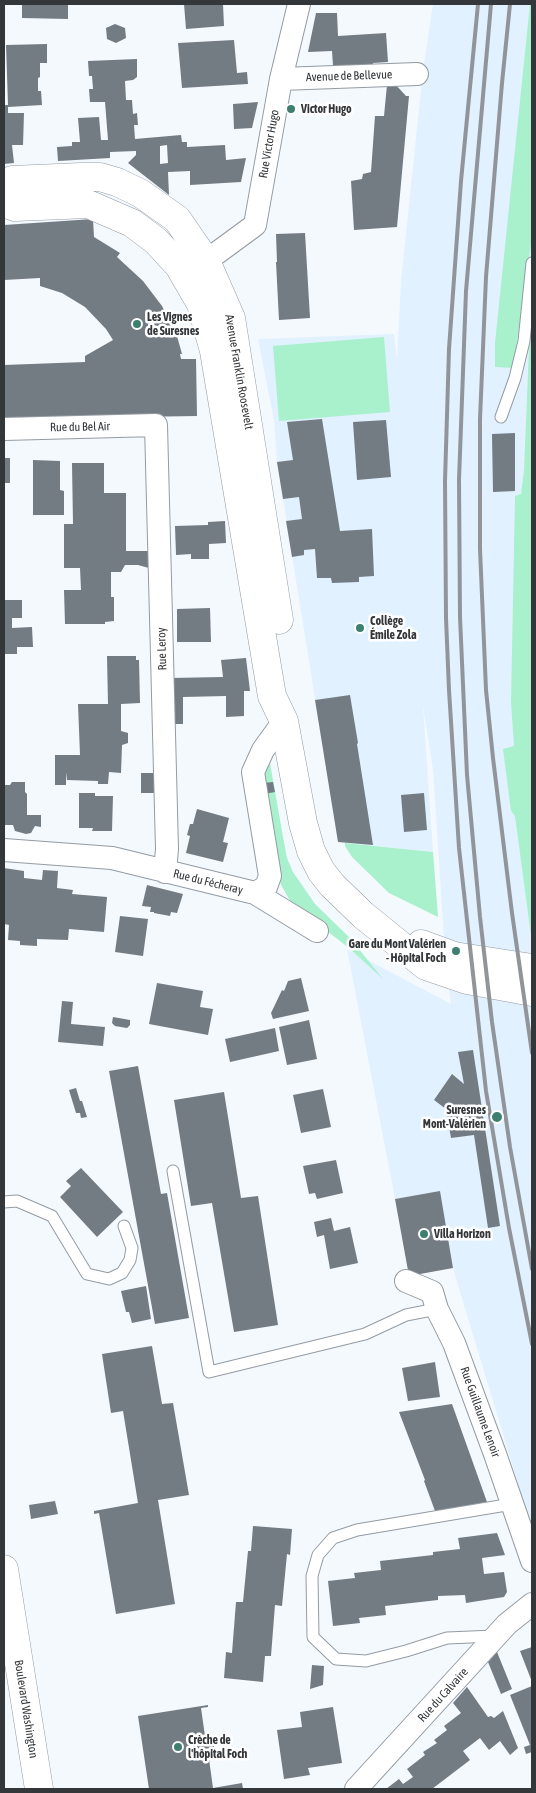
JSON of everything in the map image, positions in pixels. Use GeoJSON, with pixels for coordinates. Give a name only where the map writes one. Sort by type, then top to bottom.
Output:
{"type":"FeatureCollection","features":[{"type":"Feature","properties":{"kind":"main road","name":"Avenue Franklin Roosevelt"},"geometry":{"type":"LineString","coordinates":[[4,184],[12,180],[81,177],[100,178],[117,182],[140,192],[177,219],[206,261],[231,318],[278,609],[289,693],[284,721]]}},
{"type":"Feature","properties":{"kind":"main road","name":"Avenue Franklin Roosevelt"},"geometry":{"type":"LineString","coordinates":[[4,203],[15,207],[88,204],[132,223],[156,241],[179,266],[201,304],[214,351],[272,696],[284,721],[310,851],[332,885],[363,915],[426,966],[467,980],[532,992]]}},
{"type":"Feature","properties":{"kind":"main road","name":"Avenue Franklin Roosevelt"},"geometry":{"type":"LineString","coordinates":[[380,929],[454,956],[532,968]]}},
{"type":"Feature","properties":{"kind":"main road","name":"Boulevard Washington"},"geometry":{"type":"LineString","coordinates":[[4,1568],[39,1789]]}},
{"type":"Feature","properties":{"kind":"street","name":"Rue Victor Hugo"},"geometry":{"type":"LineString","coordinates":[[206,261],[255,225],[281,79],[299,4]]}},
{"type":"Feature","properties":{"kind":"street","name":"Avenue de Bellevue"},"geometry":{"type":"LineString","coordinates":[[281,79],[417,74]]}},
{"type":"Feature","properties":{"kind":"street","name":"Rue du Bel Air"},"geometry":{"type":"LineString","coordinates":[[4,429],[156,425]]}},
{"type":"Feature","properties":{"kind":"street","name":"Rue Leroy"},"geometry":{"type":"LineString","coordinates":[[156,425],[167,849],[165,872]]}},
{"type":"Feature","properties":{"kind":"street","name":"Rue du Fécheray"},"geometry":{"type":"LineString","coordinates":[[4,850],[112,858],[255,894],[266,886],[270,876],[254,772],[263,750],[284,721]]}},
{"type":"Feature","properties":{"kind":"street"},"geometry":{"type":"LineString","coordinates":[[255,894],[317,931]]}},
{"type":"Feature","properties":{"kind":"street","name":"Rue Guillaume Lenoir"},"geometry":{"type":"LineString","coordinates":[[406,1281],[432,1292],[437,1309],[454,1343],[532,1561]]}},
{"type":"Feature","properties":{"kind":"street","name":"Rue du Calvaire"},"geometry":{"type":"LineString","coordinates":[[356,1789],[507,1624],[532,1604]]}},
{"type":"Feature","properties":{"kind":"lane"},"geometry":{"type":"LineString","coordinates":[[501,417],[515,378],[524,341],[532,263]]}},
{"type":"Feature","properties":{"kind":"lane"},"geometry":{"type":"LineString","coordinates":[[173,1171],[209,1372],[365,1334],[406,1315],[437,1309]]}},
{"type":"Feature","properties":{"kind":"lane"},"geometry":{"type":"LineString","coordinates":[[4,1202],[17,1201],[52,1216],[86,1274],[110,1279],[122,1273],[130,1260],[132,1248],[124,1226]]}},
{"type":"Feature","properties":{"kind":"lane"},"geometry":{"type":"LineString","coordinates":[[496,1636],[447,1638],[366,1661],[336,1659],[313,1637],[312,1576],[318,1555],[334,1538],[357,1530],[512,1504]]}},
{"type":"Feature","properties":{"kind":"shaded area"},"geometry":{"type":"Polygon","coordinates":[[[433,4],[532,4],[532,1530],[454,1272],[440,1192],[395,1199],[347,949],[451,1004],[446,969],[433,770],[423,706],[433,852],[338,842],[277,462],[274,421],[258,339],[394,334],[397,360],[401,281],[423,71],[433,4]]]}},
{"type":"Feature","properties":{"kind":"green space"},"geometry":{"type":"Polygon","coordinates":[[[530,4],[532,4],[532,238],[513,368],[495,367],[495,343],[530,4]]]}},
{"type":"Feature","properties":{"kind":"green space"},"geometry":{"type":"Polygon","coordinates":[[[532,326],[532,943],[515,816],[511,811],[503,749],[514,746],[511,702],[515,496],[521,494],[524,471],[529,348],[532,326]]]}},
{"type":"Feature","properties":{"kind":"green space"},"geometry":{"type":"Polygon","coordinates":[[[384,337],[390,412],[279,421],[273,346],[384,337]]]}},
{"type":"Feature","properties":{"kind":"green space"},"geometry":{"type":"Polygon","coordinates":[[[266,761],[270,763],[287,858],[293,872],[315,904],[350,938],[383,979],[349,948],[301,911],[289,899],[281,885],[263,783],[266,761]]]}},
{"type":"Feature","properties":{"kind":"green space"},"geometry":{"type":"Polygon","coordinates":[[[345,843],[433,852],[438,917],[389,893],[352,857],[345,843]]]}},
{"type":"Feature","properties":{"kind":"building"},"geometry":{"type":"Polygon","coordinates":[[[22,4],[68,4],[68,19],[22,18],[22,4]]]}},
{"type":"Feature","properties":{"kind":"building"},"geometry":{"type":"Polygon","coordinates":[[[184,4],[223,4],[224,26],[186,29],[184,4]]]}},
{"type":"Feature","properties":{"kind":"building"},"geometry":{"type":"Polygon","coordinates":[[[316,13],[337,13],[338,36],[386,33],[388,62],[373,63],[373,65],[333,66],[332,51],[308,52],[316,13]]]}},
{"type":"Feature","properties":{"kind":"building"},"geometry":{"type":"Polygon","coordinates":[[[115,24],[125,28],[126,38],[116,43],[107,39],[106,28],[115,24]]]}},
{"type":"Feature","properties":{"kind":"building"},"geometry":{"type":"Polygon","coordinates":[[[234,40],[237,73],[247,72],[248,84],[182,88],[178,43],[234,40]]]}},
{"type":"Feature","properties":{"kind":"building"},"geometry":{"type":"Polygon","coordinates":[[[47,44],[47,63],[40,63],[40,77],[38,78],[38,91],[41,91],[42,105],[8,107],[8,113],[24,113],[23,145],[12,145],[14,163],[4,164],[4,105],[8,105],[6,45],[47,44]]]}},
{"type":"Feature","properties":{"kind":"building"},"geometry":{"type":"Polygon","coordinates":[[[137,59],[137,77],[133,80],[125,81],[126,100],[132,100],[133,114],[137,113],[138,125],[134,125],[135,139],[181,135],[182,142],[187,142],[187,147],[225,145],[226,160],[246,158],[241,182],[190,185],[190,171],[168,172],[169,195],[128,163],[136,155],[136,151],[110,152],[110,158],[58,161],[57,147],[72,146],[72,142],[80,142],[78,118],[99,117],[101,140],[108,140],[105,102],[90,102],[89,89],[93,89],[92,76],[89,76],[88,61],[137,59]],[[167,145],[160,146],[160,164],[168,163],[167,145]]]}},
{"type":"Feature","properties":{"kind":"building"},"geometry":{"type":"Polygon","coordinates":[[[395,84],[406,96],[409,96],[397,227],[354,230],[351,181],[362,179],[363,174],[371,172],[375,116],[384,116],[387,85],[395,84]]]}},
{"type":"Feature","properties":{"kind":"building"},"geometry":{"type":"Polygon","coordinates":[[[258,102],[252,128],[234,129],[233,104],[258,102]]]}},
{"type":"Feature","properties":{"kind":"building","name":"Les Vignes de Suresnes"},"geometry":{"type":"Polygon","coordinates":[[[93,219],[94,237],[120,253],[117,257],[143,281],[162,306],[177,336],[182,354],[180,354],[181,359],[196,359],[197,416],[4,419],[4,365],[85,362],[85,356],[113,340],[106,329],[85,307],[62,293],[40,286],[40,278],[4,280],[4,225],[93,219]]]}},
{"type":"Feature","properties":{"kind":"building"},"geometry":{"type":"Polygon","coordinates":[[[305,233],[310,318],[279,320],[276,234],[305,233]]]}},
{"type":"Feature","properties":{"kind":"building"},"geometry":{"type":"Polygon","coordinates":[[[322,419],[340,531],[372,529],[374,576],[359,577],[359,582],[332,583],[331,578],[317,578],[315,549],[304,550],[304,555],[292,557],[286,521],[302,519],[299,497],[283,499],[277,462],[293,460],[287,422],[322,419]]]}},
{"type":"Feature","properties":{"kind":"building"},"geometry":{"type":"Polygon","coordinates":[[[386,420],[391,477],[357,480],[353,422],[386,420]]]}},
{"type":"Feature","properties":{"kind":"building"},"geometry":{"type":"Polygon","coordinates":[[[515,433],[515,491],[493,492],[492,434],[515,433]]]}},
{"type":"Feature","properties":{"kind":"building"},"geometry":{"type":"Polygon","coordinates":[[[4,458],[10,458],[10,483],[4,483],[4,458]]]}},
{"type":"Feature","properties":{"kind":"building"},"geometry":{"type":"Polygon","coordinates":[[[33,460],[60,461],[60,490],[64,491],[64,515],[33,515],[33,460]]]}},
{"type":"Feature","properties":{"kind":"building"},"geometry":{"type":"Polygon","coordinates":[[[72,463],[104,463],[104,493],[126,493],[126,551],[148,551],[149,568],[138,565],[125,565],[121,572],[111,572],[111,597],[114,597],[114,621],[105,622],[105,624],[65,624],[64,590],[81,590],[80,568],[64,568],[64,524],[73,524],[72,463]]]}},
{"type":"Feature","properties":{"kind":"building"},"geometry":{"type":"Polygon","coordinates":[[[225,521],[226,543],[209,544],[209,559],[191,559],[191,554],[176,555],[175,526],[208,525],[208,522],[225,521]]]}},
{"type":"Feature","properties":{"kind":"building"},"geometry":{"type":"Polygon","coordinates":[[[4,600],[22,600],[22,618],[12,618],[12,628],[32,627],[33,647],[17,647],[17,654],[4,654],[4,600]]]}},
{"type":"Feature","properties":{"kind":"building"},"geometry":{"type":"Polygon","coordinates":[[[210,608],[211,642],[177,642],[177,609],[210,608]]]}},
{"type":"Feature","properties":{"kind":"building"},"geometry":{"type":"Polygon","coordinates":[[[107,656],[136,656],[136,660],[139,660],[140,703],[121,704],[121,731],[128,733],[128,743],[122,745],[121,773],[109,772],[108,784],[98,784],[98,781],[67,780],[66,772],[66,785],[55,785],[55,755],[80,755],[78,704],[108,704],[107,656]]]}},
{"type":"Feature","properties":{"kind":"building"},"geometry":{"type":"Polygon","coordinates":[[[246,658],[250,691],[244,691],[244,716],[226,717],[226,696],[183,697],[183,724],[171,724],[170,678],[223,677],[221,660],[246,658]]]}},
{"type":"Feature","properties":{"kind":"building"},"geometry":{"type":"Polygon","coordinates":[[[350,695],[373,845],[338,842],[315,700],[350,695]]]}},
{"type":"Feature","properties":{"kind":"building"},"geometry":{"type":"Polygon","coordinates":[[[141,773],[156,773],[157,793],[141,793],[141,773]]]}},
{"type":"Feature","properties":{"kind":"building"},"geometry":{"type":"Polygon","coordinates":[[[12,782],[25,782],[27,815],[41,815],[41,827],[35,826],[31,833],[26,834],[15,831],[13,825],[4,825],[4,785],[10,785],[12,782]]]}},
{"type":"Feature","properties":{"kind":"building"},"geometry":{"type":"Polygon","coordinates":[[[273,782],[275,792],[264,794],[263,783],[273,782]]]}},
{"type":"Feature","properties":{"kind":"building"},"geometry":{"type":"Polygon","coordinates":[[[79,793],[95,793],[95,796],[113,796],[112,831],[92,831],[93,828],[79,828],[79,793]]]}},
{"type":"Feature","properties":{"kind":"building"},"geometry":{"type":"Polygon","coordinates":[[[424,793],[427,830],[404,832],[401,795],[424,793]]]}},
{"type":"Feature","properties":{"kind":"building"},"geometry":{"type":"Polygon","coordinates":[[[197,809],[229,818],[223,842],[228,843],[223,862],[186,853],[190,836],[187,835],[190,824],[193,824],[197,809]]]}},
{"type":"Feature","properties":{"kind":"building"},"geometry":{"type":"Polygon","coordinates":[[[4,868],[24,871],[24,878],[42,880],[43,870],[58,871],[57,888],[73,890],[72,894],[107,897],[104,932],[69,929],[68,940],[37,939],[37,946],[20,945],[20,941],[8,940],[9,925],[4,924],[4,868]]]}},
{"type":"Feature","properties":{"kind":"building"},"geometry":{"type":"Polygon","coordinates":[[[147,885],[183,894],[177,913],[171,912],[170,916],[154,913],[150,912],[151,907],[142,906],[147,885]]]}},
{"type":"Feature","properties":{"kind":"building"},"geometry":{"type":"Polygon","coordinates":[[[120,916],[148,919],[143,956],[115,952],[120,916]]]}},
{"type":"Feature","properties":{"kind":"building"},"geometry":{"type":"Polygon","coordinates":[[[301,978],[309,1011],[273,1019],[271,1013],[288,981],[301,978]]]}},
{"type":"Feature","properties":{"kind":"building"},"geometry":{"type":"Polygon","coordinates":[[[157,983],[203,991],[200,1007],[213,1009],[208,1035],[149,1024],[157,983]]]}},
{"type":"Feature","properties":{"kind":"building"},"geometry":{"type":"Polygon","coordinates":[[[62,1001],[73,1002],[71,1024],[105,1027],[103,1046],[58,1042],[62,1001]]]}},
{"type":"Feature","properties":{"kind":"building"},"geometry":{"type":"Polygon","coordinates":[[[113,1017],[130,1020],[130,1025],[127,1028],[115,1026],[112,1023],[113,1017]]]}},
{"type":"Feature","properties":{"kind":"building"},"geometry":{"type":"Polygon","coordinates":[[[309,1020],[317,1059],[287,1065],[279,1027],[309,1020]]]}},
{"type":"Feature","properties":{"kind":"building"},"geometry":{"type":"Polygon","coordinates":[[[275,1028],[279,1051],[230,1062],[225,1039],[275,1028]]]}},
{"type":"Feature","properties":{"kind":"building"},"geometry":{"type":"Polygon","coordinates":[[[473,1050],[500,1226],[488,1228],[474,1135],[451,1138],[446,1109],[434,1100],[452,1074],[464,1084],[458,1052],[473,1050]]]}},
{"type":"Feature","properties":{"kind":"building"},"geometry":{"type":"Polygon","coordinates":[[[138,1066],[161,1194],[167,1193],[189,1318],[155,1324],[109,1071],[138,1066]]]}},
{"type":"Feature","properties":{"kind":"building"},"geometry":{"type":"Polygon","coordinates":[[[76,1088],[87,1117],[81,1118],[80,1113],[76,1113],[69,1090],[76,1088]]]}},
{"type":"Feature","properties":{"kind":"building"},"geometry":{"type":"Polygon","coordinates":[[[323,1089],[331,1127],[301,1133],[293,1095],[323,1089]]]}},
{"type":"Feature","properties":{"kind":"building"},"geometry":{"type":"Polygon","coordinates":[[[224,1092],[241,1198],[258,1196],[278,1325],[234,1332],[212,1203],[191,1206],[174,1100],[224,1092]]]}},
{"type":"Feature","properties":{"kind":"building"},"geometry":{"type":"Polygon","coordinates":[[[336,1160],[343,1193],[317,1199],[315,1193],[309,1194],[303,1166],[336,1160]]]}},
{"type":"Feature","properties":{"kind":"building"},"geometry":{"type":"Polygon","coordinates":[[[81,1168],[123,1212],[97,1237],[60,1197],[71,1186],[66,1181],[81,1168]]]}},
{"type":"Feature","properties":{"kind":"building","name":"Villa Horizon"},"geometry":{"type":"Polygon","coordinates":[[[440,1191],[453,1268],[409,1276],[395,1199],[440,1191]]]}},
{"type":"Feature","properties":{"kind":"building"},"geometry":{"type":"Polygon","coordinates":[[[331,1218],[334,1231],[350,1227],[358,1263],[330,1269],[324,1235],[317,1237],[314,1222],[331,1218]]]}},
{"type":"Feature","properties":{"kind":"building"},"geometry":{"type":"Polygon","coordinates":[[[146,1286],[151,1319],[132,1323],[129,1312],[126,1312],[121,1291],[146,1286]]]}},
{"type":"Feature","properties":{"kind":"building"},"geometry":{"type":"Polygon","coordinates":[[[152,1346],[162,1404],[173,1403],[189,1495],[158,1500],[175,1604],[116,1614],[99,1513],[94,1514],[94,1511],[138,1503],[123,1411],[111,1413],[102,1354],[152,1346]]]}},
{"type":"Feature","properties":{"kind":"building"},"geometry":{"type":"Polygon","coordinates":[[[435,1362],[440,1397],[408,1401],[402,1368],[435,1362]]]}},
{"type":"Feature","properties":{"kind":"building"},"geometry":{"type":"Polygon","coordinates":[[[452,1404],[487,1502],[435,1511],[399,1412],[452,1404]]]}},
{"type":"Feature","properties":{"kind":"building"},"geometry":{"type":"Polygon","coordinates":[[[55,1501],[58,1514],[31,1519],[29,1505],[55,1501]]]}},
{"type":"Feature","properties":{"kind":"building"},"geometry":{"type":"Polygon","coordinates":[[[253,1526],[292,1529],[290,1555],[287,1554],[282,1606],[275,1605],[271,1656],[265,1656],[263,1682],[224,1678],[226,1652],[232,1653],[236,1602],[243,1602],[248,1551],[251,1551],[253,1526]]]}},
{"type":"Feature","properties":{"kind":"building"},"geometry":{"type":"Polygon","coordinates":[[[497,1533],[505,1555],[482,1558],[484,1574],[504,1572],[507,1592],[504,1597],[466,1603],[465,1595],[438,1596],[438,1600],[385,1606],[386,1615],[359,1618],[360,1623],[333,1626],[328,1581],[355,1578],[354,1573],[381,1570],[380,1561],[433,1555],[433,1552],[460,1549],[458,1538],[497,1533]]]}},
{"type":"Feature","properties":{"kind":"building"},"geometry":{"type":"Polygon","coordinates":[[[532,1647],[532,1682],[520,1651],[532,1647]]]}},
{"type":"Feature","properties":{"kind":"building"},"geometry":{"type":"Polygon","coordinates":[[[497,1652],[512,1689],[501,1694],[488,1662],[497,1652]]]}},
{"type":"Feature","properties":{"kind":"building"},"geometry":{"type":"Polygon","coordinates":[[[312,1665],[324,1666],[323,1685],[310,1689],[312,1665]]]}},
{"type":"Feature","properties":{"kind":"building"},"geometry":{"type":"Polygon","coordinates":[[[532,1686],[532,1752],[526,1754],[524,1747],[530,1745],[510,1695],[532,1686]]]}},
{"type":"Feature","properties":{"kind":"building"},"geometry":{"type":"Polygon","coordinates":[[[467,1687],[488,1717],[494,1718],[503,1711],[518,1748],[510,1755],[500,1741],[489,1750],[480,1738],[463,1751],[470,1760],[432,1789],[386,1789],[399,1779],[403,1784],[413,1777],[407,1769],[425,1755],[423,1752],[437,1743],[434,1740],[447,1730],[444,1726],[461,1713],[453,1703],[467,1687]]]}},
{"type":"Feature","properties":{"kind":"building","name":"Crèche de l'hôpital Foch"},"geometry":{"type":"Polygon","coordinates":[[[208,1705],[208,1707],[201,1708],[205,1736],[212,1735],[216,1758],[209,1759],[213,1788],[242,1783],[243,1789],[149,1789],[138,1716],[208,1705]]]}},
{"type":"Feature","properties":{"kind":"building"},"geometry":{"type":"Polygon","coordinates":[[[333,1707],[342,1763],[308,1768],[310,1775],[284,1779],[277,1730],[302,1727],[300,1712],[333,1707]]]}},
{"type":"Feature","properties":{"kind":"railway"},"geometry":{"type":"LineString","coordinates":[[478,4],[461,181],[449,349],[445,481],[446,618],[459,848],[486,1091],[509,1228],[532,1344]]}},
{"type":"Feature","properties":{"kind":"railway"},"geometry":{"type":"LineString","coordinates":[[491,4],[466,291],[459,480],[460,617],[467,775],[480,917],[492,1022],[510,1147],[532,1269]]}},
{"type":"Feature","properties":{"kind":"railway"},"geometry":{"type":"LineString","coordinates":[[510,4],[486,277],[480,419],[480,549],[486,690],[493,758],[532,1053]]}},
{"type":"Feature","properties":{"kind":"place","name":"Victor Hugo"},"geometry":{"type":"Point","coordinates":[291,109]}},
{"type":"Feature","properties":{"kind":"place","name":"Les Vignes de Suresnes"},"geometry":{"type":"Point","coordinates":[137,324]}},
{"type":"Feature","properties":{"kind":"place","name":"Collège Émile Zola"},"geometry":{"type":"Point","coordinates":[360,628]}},
{"type":"Feature","properties":{"kind":"place","name":"Gare du Mont Valérien - Hôpital Foch"},"geometry":{"type":"Point","coordinates":[456,951]}},
{"type":"Feature","properties":{"kind":"place","name":"Suresnes Mont-Valérien"},"geometry":{"type":"Point","coordinates":[497,1117]}},
{"type":"Feature","properties":{"kind":"place","name":"Villa Horizon"},"geometry":{"type":"Point","coordinates":[424,1234]}},
{"type":"Feature","properties":{"kind":"place","name":"Crèche de l'hôpital Foch"},"geometry":{"type":"Point","coordinates":[178,1747]}}]}
